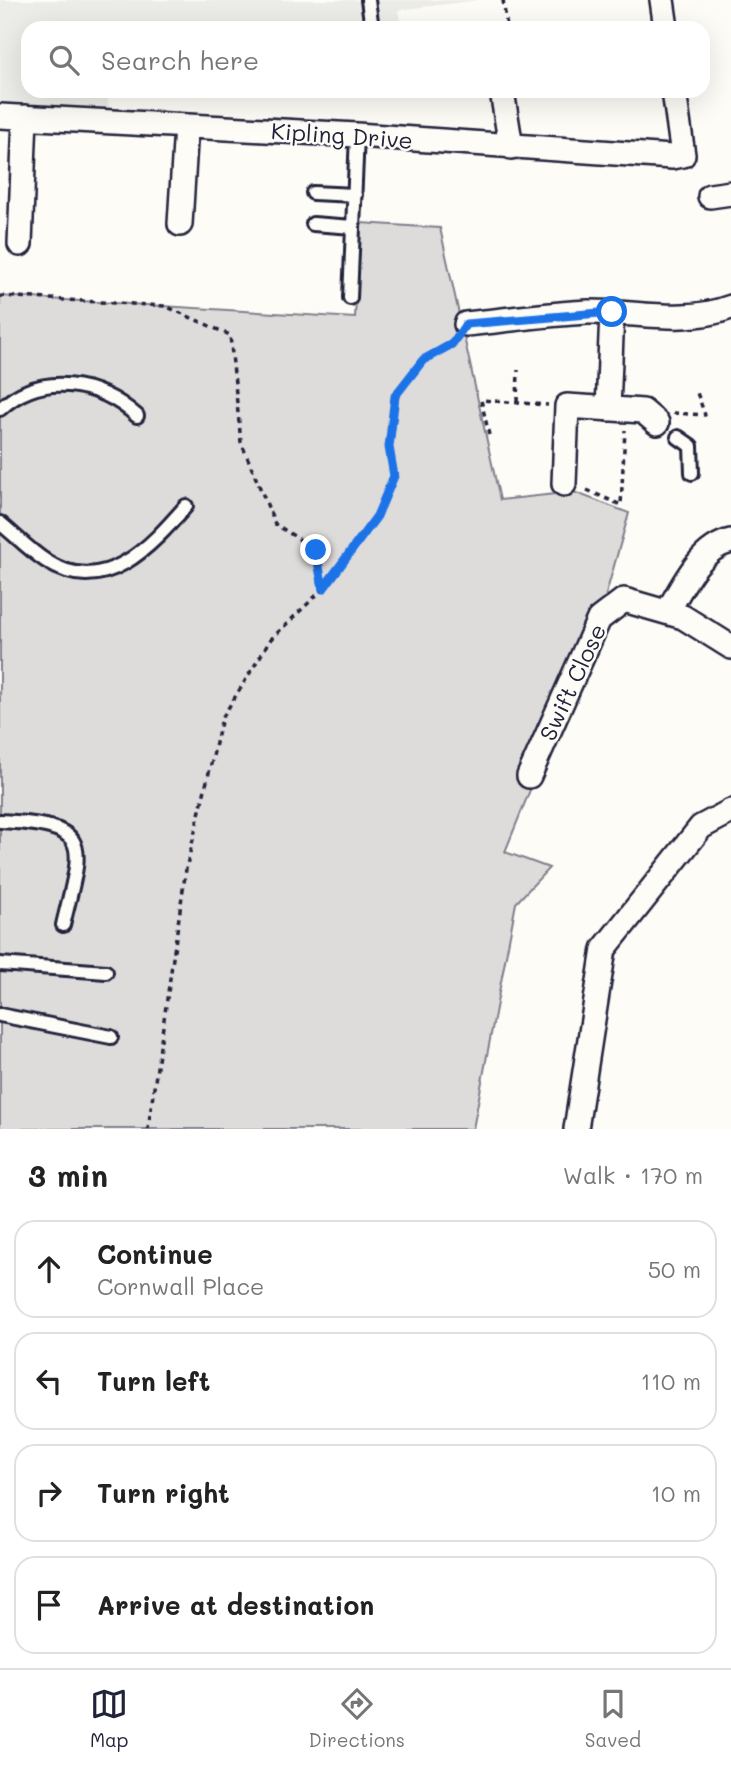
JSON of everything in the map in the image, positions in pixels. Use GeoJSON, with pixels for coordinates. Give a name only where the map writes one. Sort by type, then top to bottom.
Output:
{"type":"FeatureCollection","features":[{"type":"Feature","properties":{"kind":"street"},"geometry":{"type":"LineString","coordinates":[[662,0],[665,21]]}},
{"type":"Feature","properties":{"kind":"street"},"geometry":{"type":"LineString","coordinates":[[503,98],[511,147]]}},
{"type":"Feature","properties":{"kind":"street","name":"Kipling Drive"},"geometry":{"type":"LineString","coordinates":[[0,116],[683,155],[675,98]]}},
{"type":"Feature","properties":{"kind":"street"},"geometry":{"type":"LineString","coordinates":[[20,244],[25,117]]}},
{"type":"Feature","properties":{"kind":"street"},"geometry":{"type":"LineString","coordinates":[[180,224],[186,125]]}},
{"type":"Feature","properties":{"kind":"street"},"geometry":{"type":"LineString","coordinates":[[466,324],[612,312],[654,318],[683,317],[712,314],[731,307]]}},
{"type":"Feature","properties":{"kind":"street"},"geometry":{"type":"LineString","coordinates":[[564,484],[567,406],[634,414],[612,312]]}},
{"type":"Feature","properties":{"kind":"street"},"geometry":{"type":"LineString","coordinates":[[668,611],[688,577],[709,551],[719,544],[731,541]]}},
{"type":"Feature","properties":{"kind":"street","name":"Swift Close"},"geometry":{"type":"LineString","coordinates":[[530,776],[599,619],[629,600],[668,611],[731,647]]}},
{"type":"Feature","properties":{"kind":"street"},"geometry":{"type":"LineString","coordinates":[[576,1129],[604,949],[701,827],[731,811]]}},
{"type":"Feature","properties":{"kind":"lane"},"geometry":{"type":"LineString","coordinates":[[369,0],[371,21]]}},
{"type":"Feature","properties":{"kind":"lane"},"geometry":{"type":"LineString","coordinates":[[350,298],[357,135]]}},
{"type":"Feature","properties":{"kind":"lane"},"geometry":{"type":"LineString","coordinates":[[313,193],[355,195]]}},
{"type":"Feature","properties":{"kind":"lane"},"geometry":{"type":"LineString","coordinates":[[313,224],[353,227]]}},
{"type":"Feature","properties":{"kind":"lane"},"geometry":{"type":"LineString","coordinates":[[0,409],[19,395],[63,384],[87,386],[111,396],[137,416]]}},
{"type":"Feature","properties":{"kind":"lane"},"geometry":{"type":"LineString","coordinates":[[678,438],[691,446],[692,473]]}},
{"type":"Feature","properties":{"kind":"lane"},"geometry":{"type":"LineString","coordinates":[[0,523],[47,562],[67,570],[90,573],[128,563],[152,545],[186,506]]}},
{"type":"Feature","properties":{"kind":"lane"},"geometry":{"type":"LineString","coordinates":[[0,821],[45,824],[59,827],[69,835],[78,857],[63,925]]}},
{"type":"Feature","properties":{"kind":"lane"},"geometry":{"type":"LineString","coordinates":[[0,964],[106,972]]}},
{"type":"Feature","properties":{"kind":"lane"},"geometry":{"type":"LineString","coordinates":[[0,1015],[111,1037]]}},
{"type":"Feature","properties":{"kind":"path"},"geometry":{"type":"LineString","coordinates":[[503,0],[506,21]]}},
{"type":"Feature","properties":{"kind":"path"},"geometry":{"type":"LineString","coordinates":[[0,296],[165,306],[230,335],[241,442],[275,524],[316,550],[323,589]]}},
{"type":"Feature","properties":{"kind":"path"},"geometry":{"type":"LineString","coordinates":[[148,1129],[186,869],[222,718],[271,639],[323,589],[377,516],[394,476],[389,447],[395,396],[423,360],[452,344],[466,324]]}},
{"type":"Feature","properties":{"kind":"path"},"geometry":{"type":"LineString","coordinates":[[517,402],[518,370]]}},
{"type":"Feature","properties":{"kind":"path"},"geometry":{"type":"LineString","coordinates":[[587,491],[621,505],[634,414],[705,415],[696,390]]}},
{"type":"Feature","properties":{"kind":"path"},"geometry":{"type":"LineString","coordinates":[[489,435],[481,400],[567,406]]}},
{"type":"Feature","properties":{"kind":"shaded area"},"geometry":{"type":"Polygon","coordinates":[[[0,0],[480,0],[398,10],[400,21],[21,21],[21,98],[108,98],[110,121],[0,116],[0,0]]]}},
{"type":"Feature","properties":{"kind":"shaded area"},"geometry":{"type":"Polygon","coordinates":[[[360,223],[440,228],[500,500],[574,492],[629,513],[599,619],[505,852],[549,868],[516,903],[473,1129],[0,1129],[0,296],[355,318],[360,223]]]}},
{"type":"Feature","properties":{"kind":"route"},"geometry":{"type":"LineString","coordinates":[[316,550],[323,589],[341,561],[377,516],[394,476],[389,447],[395,396],[423,360],[452,344],[466,324],[586,312],[612,312]]}}]}
